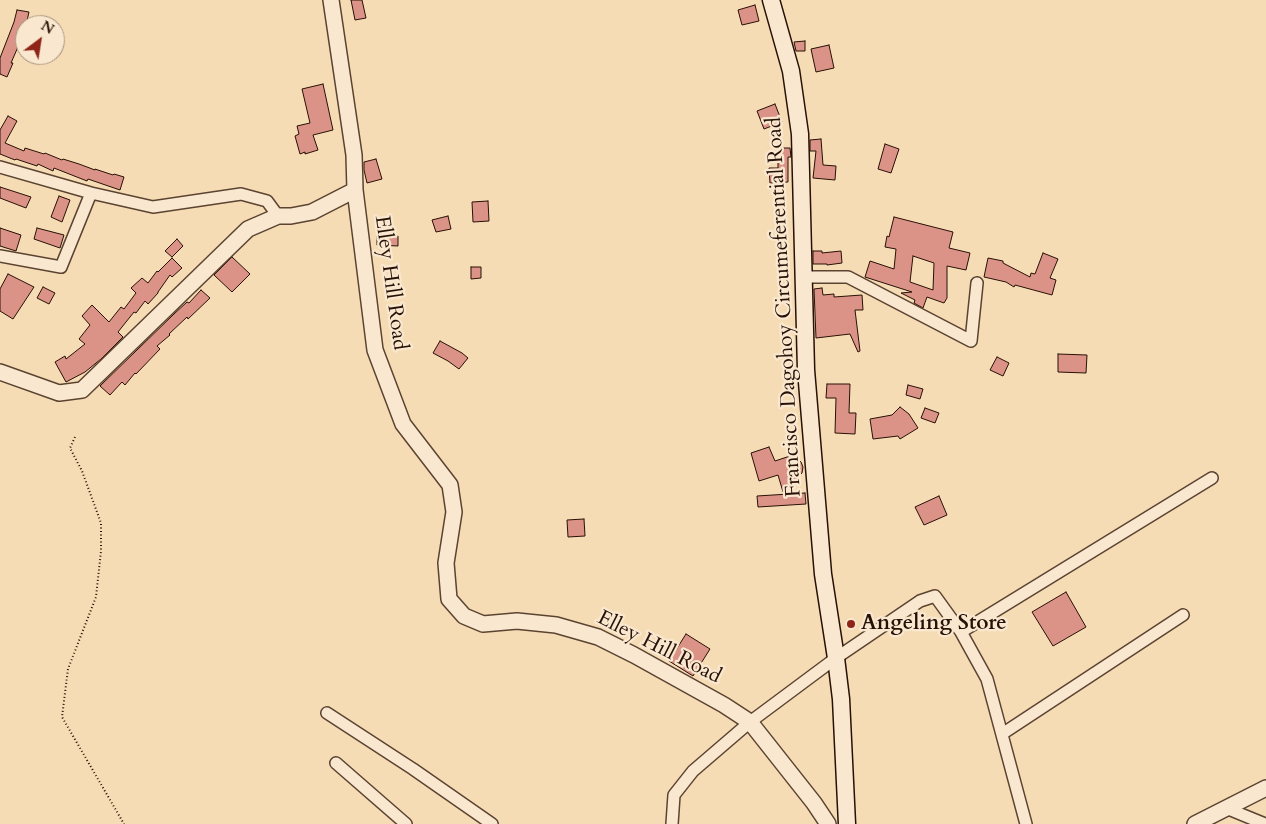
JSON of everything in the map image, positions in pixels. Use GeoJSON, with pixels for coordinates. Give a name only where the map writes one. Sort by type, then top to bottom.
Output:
{"type":"FeatureCollection","features":[{"type":"Feature","properties":{"kind":"main road","name":"Francisco Dagohoy Circumeferential Road"},"geometry":{"type":"LineString","coordinates":[[771,0],[790,71],[800,134],[806,370],[814,487],[823,574],[841,699],[847,824]]}},
{"type":"Feature","properties":{"kind":"street","name":"Elley Hill Road"},"geometry":{"type":"LineString","coordinates":[[331,0],[354,154],[355,190],[375,350],[404,424],[450,485],[454,512],[446,563],[449,599],[464,616],[483,624],[517,621],[556,625],[598,637],[724,705],[750,722],[814,803],[828,824]]}},
{"type":"Feature","properties":{"kind":"street"},"geometry":{"type":"LineString","coordinates":[[0,168],[91,193],[153,206],[241,194],[267,201],[278,216]]}},
{"type":"Feature","properties":{"kind":"street"},"geometry":{"type":"LineString","coordinates":[[0,372],[59,393],[82,390],[248,229],[278,216],[312,212],[355,190]]}},
{"type":"Feature","properties":{"kind":"street"},"geometry":{"type":"LineString","coordinates":[[0,256],[61,267],[91,193]]}},
{"type":"Feature","properties":{"kind":"street"},"geometry":{"type":"LineString","coordinates":[[803,277],[848,276],[971,341],[977,284]]}},
{"type":"Feature","properties":{"kind":"street"},"geometry":{"type":"LineString","coordinates":[[961,632],[1212,478]]}},
{"type":"Feature","properties":{"kind":"street"},"geometry":{"type":"LineString","coordinates":[[672,824],[674,795],[693,772],[750,722],[836,658],[920,601],[935,596],[961,632],[987,679],[1026,824]]}},
{"type":"Feature","properties":{"kind":"street"},"geometry":{"type":"LineString","coordinates":[[1002,734],[1182,615]]}},
{"type":"Feature","properties":{"kind":"street"},"geometry":{"type":"LineString","coordinates":[[327,713],[413,769],[492,824]]}},
{"type":"Feature","properties":{"kind":"street"},"geometry":{"type":"LineString","coordinates":[[336,763],[406,824]]}},
{"type":"Feature","properties":{"kind":"street"},"geometry":{"type":"LineString","coordinates":[[1195,824],[1266,788]]}},
{"type":"Feature","properties":{"kind":"street"},"geometry":{"type":"LineString","coordinates":[[1226,808],[1265,824]]}},
{"type":"Feature","properties":{"kind":"path"},"geometry":{"type":"LineString","coordinates":[[75,437],[70,448],[82,471],[101,522],[101,551],[96,597],[68,669],[62,717],[124,824]]}},
{"type":"Feature","properties":{"kind":"building"},"geometry":{"type":"Polygon","coordinates":[[[351,0],[362,0],[366,18],[355,20],[351,0]]]}},
{"type":"Feature","properties":{"kind":"building"},"geometry":{"type":"Polygon","coordinates":[[[755,5],[759,21],[742,25],[738,10],[755,5]]]}},
{"type":"Feature","properties":{"kind":"building"},"geometry":{"type":"Polygon","coordinates":[[[17,10],[29,12],[28,15],[16,15],[17,10]]]}},
{"type":"Feature","properties":{"kind":"building"},"geometry":{"type":"Polygon","coordinates":[[[15,18],[15,54],[7,77],[0,74],[0,58],[15,18]]]}},
{"type":"Feature","properties":{"kind":"building"},"geometry":{"type":"Polygon","coordinates":[[[805,41],[805,51],[796,51],[794,42],[805,41]]]}},
{"type":"Feature","properties":{"kind":"building"},"geometry":{"type":"Polygon","coordinates":[[[829,45],[834,68],[816,72],[811,49],[829,45]]]}},
{"type":"Feature","properties":{"kind":"building"},"geometry":{"type":"Polygon","coordinates":[[[323,84],[333,130],[313,135],[318,150],[300,154],[295,136],[299,134],[297,126],[310,123],[302,89],[323,84]]]}},
{"type":"Feature","properties":{"kind":"building"},"geometry":{"type":"Polygon","coordinates":[[[775,104],[782,122],[764,129],[757,111],[775,104]]]}},
{"type":"Feature","properties":{"kind":"building"},"geometry":{"type":"Polygon","coordinates":[[[8,116],[17,121],[5,143],[24,151],[25,148],[45,153],[62,160],[124,177],[120,190],[88,179],[87,181],[54,168],[53,171],[38,164],[37,166],[0,154],[0,130],[8,116]]]}},
{"type":"Feature","properties":{"kind":"building"},"geometry":{"type":"Polygon","coordinates":[[[821,139],[823,165],[836,166],[835,180],[813,178],[816,151],[810,151],[810,140],[821,139]]]}},
{"type":"Feature","properties":{"kind":"building"},"geometry":{"type":"Polygon","coordinates":[[[885,144],[899,149],[891,173],[878,169],[885,144]]]}},
{"type":"Feature","properties":{"kind":"building"},"geometry":{"type":"Polygon","coordinates":[[[778,148],[790,148],[791,157],[788,157],[788,182],[770,183],[769,168],[778,168],[778,148]]]}},
{"type":"Feature","properties":{"kind":"building"},"geometry":{"type":"Polygon","coordinates":[[[376,159],[382,179],[367,183],[364,162],[376,159]]]}},
{"type":"Feature","properties":{"kind":"building"},"geometry":{"type":"Polygon","coordinates":[[[0,187],[31,197],[26,208],[0,198],[0,187]]]}},
{"type":"Feature","properties":{"kind":"building"},"geometry":{"type":"Polygon","coordinates":[[[59,196],[70,200],[62,222],[51,217],[59,196]]]}},
{"type":"Feature","properties":{"kind":"building"},"geometry":{"type":"Polygon","coordinates":[[[488,201],[489,221],[473,222],[472,202],[488,201]]]}},
{"type":"Feature","properties":{"kind":"building"},"geometry":{"type":"Polygon","coordinates":[[[448,216],[451,229],[436,232],[432,220],[448,216]]]}},
{"type":"Feature","properties":{"kind":"building"},"geometry":{"type":"Polygon","coordinates":[[[894,217],[953,232],[949,248],[970,253],[966,270],[947,266],[947,298],[944,303],[927,297],[923,308],[914,303],[915,300],[901,293],[912,292],[865,277],[870,261],[894,269],[896,249],[885,247],[887,236],[889,237],[894,217]],[[913,256],[910,282],[933,290],[934,263],[913,256]]]}},
{"type":"Feature","properties":{"kind":"building"},"geometry":{"type":"Polygon","coordinates":[[[0,228],[21,235],[16,251],[0,246],[0,228]]]}},
{"type":"Feature","properties":{"kind":"building"},"geometry":{"type":"Polygon","coordinates":[[[37,228],[64,235],[60,248],[34,239],[37,228]]]}},
{"type":"Feature","properties":{"kind":"building"},"geometry":{"type":"Polygon","coordinates":[[[377,235],[398,236],[398,246],[377,245],[377,235]]]}},
{"type":"Feature","properties":{"kind":"building"},"geometry":{"type":"Polygon","coordinates":[[[177,239],[183,246],[172,257],[165,251],[177,239]]]}},
{"type":"Feature","properties":{"kind":"building"},"geometry":{"type":"Polygon","coordinates":[[[813,251],[822,251],[822,253],[841,251],[842,263],[813,264],[813,251]]]}},
{"type":"Feature","properties":{"kind":"building"},"geometry":{"type":"Polygon","coordinates":[[[1043,253],[1058,259],[1050,278],[1056,280],[1052,295],[1015,285],[1014,287],[1006,282],[984,277],[988,258],[1003,261],[1003,263],[1030,277],[1031,273],[1035,274],[1043,253]]]}},
{"type":"Feature","properties":{"kind":"building"},"geometry":{"type":"Polygon","coordinates":[[[232,257],[250,274],[232,292],[214,275],[232,257]]]}},
{"type":"Feature","properties":{"kind":"building"},"geometry":{"type":"Polygon","coordinates":[[[172,258],[182,268],[172,277],[170,275],[148,304],[145,301],[136,313],[134,312],[118,332],[123,337],[101,359],[85,372],[66,382],[55,362],[65,356],[66,359],[85,344],[79,339],[90,325],[82,316],[92,305],[109,322],[121,307],[124,309],[136,293],[131,288],[142,278],[148,283],[157,271],[172,258]]]}},
{"type":"Feature","properties":{"kind":"building"},"geometry":{"type":"Polygon","coordinates":[[[471,267],[481,267],[481,278],[471,279],[471,267]]]}},
{"type":"Feature","properties":{"kind":"building"},"geometry":{"type":"Polygon","coordinates":[[[8,274],[34,287],[13,319],[0,311],[0,289],[8,274]]]}},
{"type":"Feature","properties":{"kind":"building"},"geometry":{"type":"Polygon","coordinates":[[[43,287],[55,293],[49,304],[37,298],[43,287]]]}},
{"type":"Feature","properties":{"kind":"building"},"geometry":{"type":"Polygon","coordinates":[[[822,288],[823,295],[834,294],[834,297],[862,295],[863,310],[855,310],[860,351],[858,352],[850,334],[816,338],[814,289],[822,288]]]}},
{"type":"Feature","properties":{"kind":"building"},"geometry":{"type":"Polygon","coordinates":[[[201,290],[210,298],[157,346],[160,349],[125,385],[122,382],[110,395],[100,386],[174,314],[187,302],[189,303],[201,290]]]}},
{"type":"Feature","properties":{"kind":"building"},"geometry":{"type":"Polygon","coordinates":[[[440,341],[468,358],[459,369],[433,353],[440,341]]]}},
{"type":"Feature","properties":{"kind":"building"},"geometry":{"type":"Polygon","coordinates":[[[1058,354],[1087,355],[1086,373],[1058,372],[1058,354]]]}},
{"type":"Feature","properties":{"kind":"building"},"geometry":{"type":"Polygon","coordinates":[[[997,357],[1009,363],[1003,376],[990,370],[997,357]]]}},
{"type":"Feature","properties":{"kind":"building"},"geometry":{"type":"Polygon","coordinates":[[[827,384],[850,384],[849,413],[856,413],[855,434],[835,433],[836,398],[826,398],[827,384]]]}},
{"type":"Feature","properties":{"kind":"building"},"geometry":{"type":"Polygon","coordinates":[[[908,385],[923,389],[920,399],[906,395],[908,385]]]}},
{"type":"Feature","properties":{"kind":"building"},"geometry":{"type":"Polygon","coordinates":[[[900,407],[909,414],[918,428],[900,439],[898,436],[873,439],[870,419],[892,415],[900,407]]]}},
{"type":"Feature","properties":{"kind":"building"},"geometry":{"type":"Polygon","coordinates":[[[925,408],[939,413],[935,423],[921,418],[925,408]]]}},
{"type":"Feature","properties":{"kind":"building"},"geometry":{"type":"Polygon","coordinates":[[[769,447],[775,461],[787,457],[795,457],[801,462],[803,467],[802,473],[783,492],[778,475],[759,481],[751,453],[769,447]]]}},
{"type":"Feature","properties":{"kind":"building"},"geometry":{"type":"Polygon","coordinates":[[[805,493],[806,504],[758,507],[757,496],[805,493]]]}},
{"type":"Feature","properties":{"kind":"building"},"geometry":{"type":"Polygon","coordinates":[[[939,496],[947,515],[924,525],[915,507],[939,496]]]}},
{"type":"Feature","properties":{"kind":"building"},"geometry":{"type":"Polygon","coordinates":[[[584,519],[585,536],[568,537],[567,520],[584,519]]]}},
{"type":"Feature","properties":{"kind":"building"},"geometry":{"type":"Polygon","coordinates":[[[1066,592],[1086,627],[1053,646],[1032,612],[1066,592]]]}},
{"type":"Feature","properties":{"kind":"building"},"geometry":{"type":"Polygon","coordinates":[[[686,634],[710,649],[693,676],[669,661],[686,634]]]}},
{"type":"Feature","properties":{"kind":"place","name":"Angeling Store"},"geometry":{"type":"Point","coordinates":[851,624]}}]}
